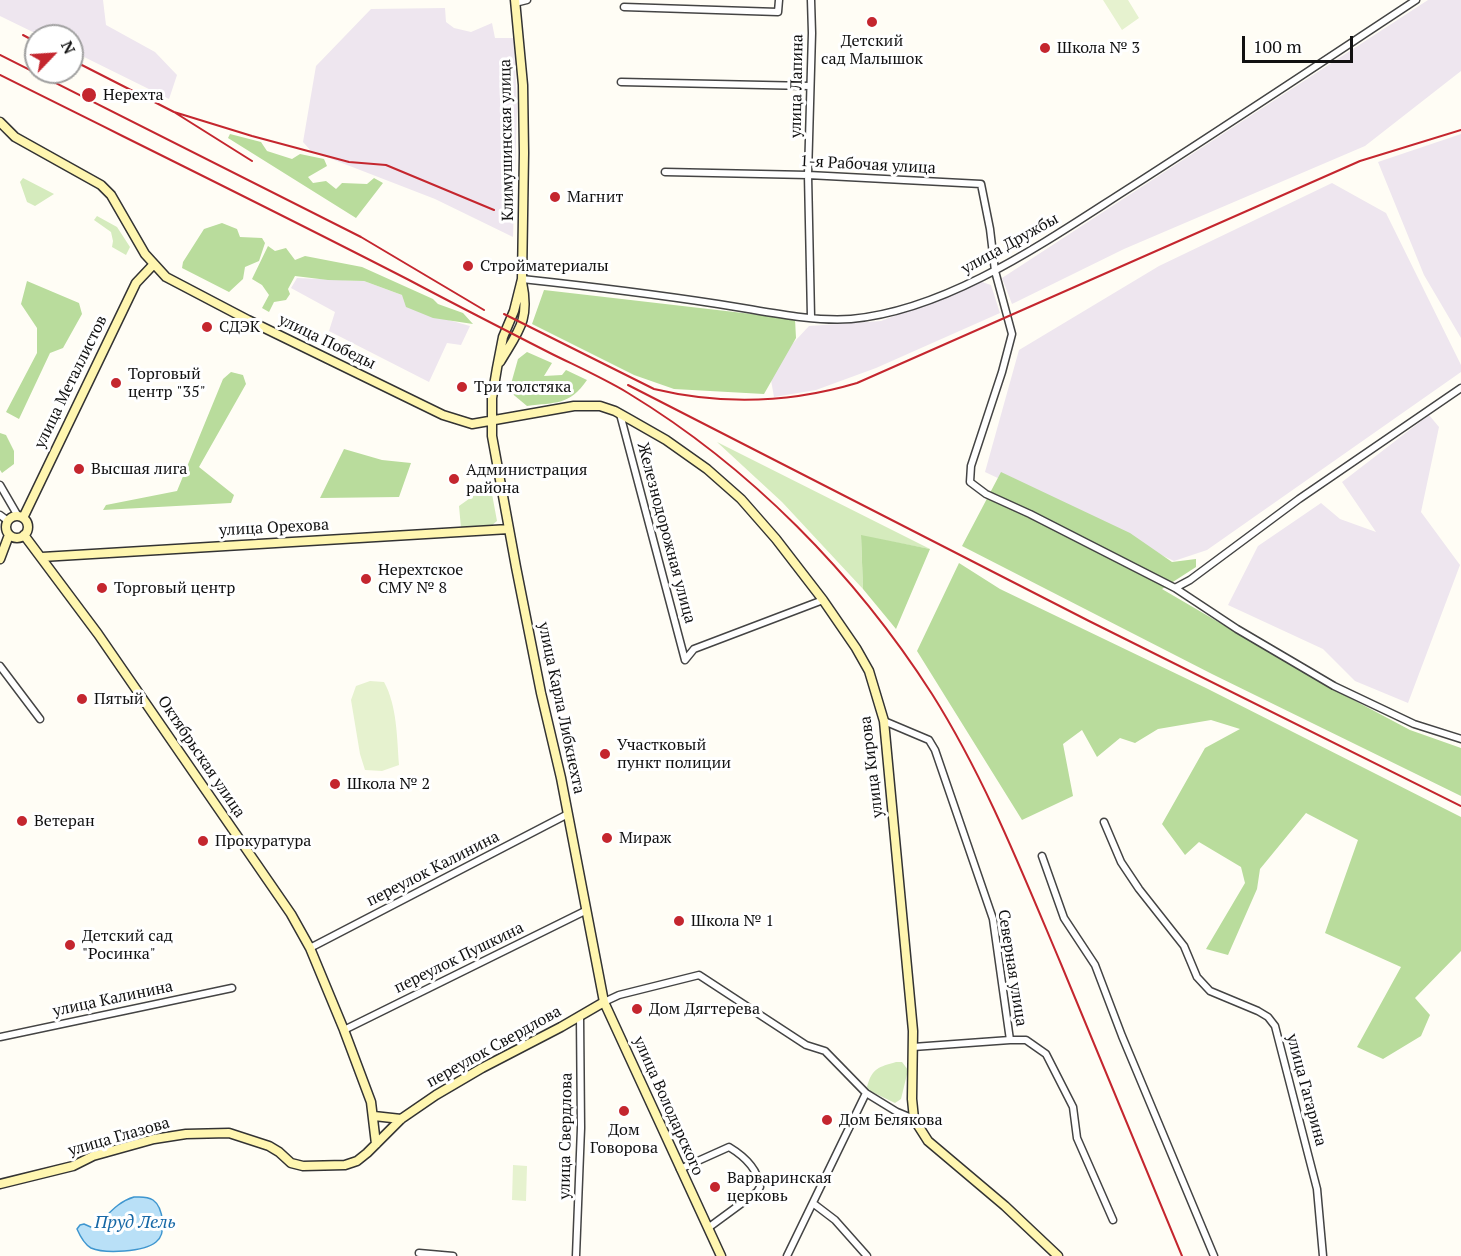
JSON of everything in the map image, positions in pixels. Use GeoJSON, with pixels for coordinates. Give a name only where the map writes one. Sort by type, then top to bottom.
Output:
{"type":"FeatureCollection","features":[{"type":"Feature","properties":{"kind":"street"},"geometry":{"type":"LineString","coordinates":[[515,1],[527,0]]}},
{"type":"Feature","properties":{"kind":"street"},"geometry":{"type":"LineString","coordinates":[[624,7],[778,12],[779,0]]}},
{"type":"Feature","properties":{"kind":"street","name":"улица Лапина"},"geometry":{"type":"LineString","coordinates":[[811,0],[808,175],[811,317]]}},
{"type":"Feature","properties":{"kind":"street","name":"улица Дружбы"},"geometry":{"type":"LineString","coordinates":[[522,279],[668,296],[811,317],[849,319],[890,313],[930,300],[995,271],[1039,246],[1264,102],[1416,0]]}},
{"type":"Feature","properties":{"kind":"street","name":"Климушинская улица"},"geometry":{"type":"LineString","coordinates":[[492,420],[497,368],[522,324],[526,301],[522,279],[523,85],[515,1]]}},
{"type":"Feature","properties":{"kind":"street"},"geometry":{"type":"LineString","coordinates":[[621,82],[810,86]]}},
{"type":"Feature","properties":{"kind":"street","name":"улица Победы"},"geometry":{"type":"LineString","coordinates":[[1,124],[15,137],[101,184],[111,195],[145,254],[166,277],[248,320],[443,415],[472,424],[492,420]]}},
{"type":"Feature","properties":{"kind":"street","name":"1-я Рабочая улица"},"geometry":{"type":"LineString","coordinates":[[665,172],[808,175],[981,184],[995,271]]}},
{"type":"Feature","properties":{"kind":"street","name":"улица Металлистов"},"geometry":{"type":"LineString","coordinates":[[21,517],[136,283],[153,265]]}},
{"type":"Feature","properties":{"kind":"street"},"geometry":{"type":"LineString","coordinates":[[995,271],[1012,334],[971,466],[970,482],[986,494],[1174,588],[1237,629],[1334,686],[1413,724],[1461,739]]}},
{"type":"Feature","properties":{"kind":"street"},"geometry":{"type":"LineString","coordinates":[[1174,588],[1190,580],[1299,499],[1461,388]]}},
{"type":"Feature","properties":{"kind":"street","name":"улица Кирова"},"geometry":{"type":"LineString","coordinates":[[492,420],[574,406],[600,406],[620,414],[666,440],[707,469],[741,499],[776,539],[856,648],[869,671],[884,721],[902,902],[913,1047],[912,1108],[914,1119]]}},
{"type":"Feature","properties":{"kind":"street","name":"Железнодорожная улица"},"geometry":{"type":"LineString","coordinates":[[620,414],[685,660],[694,649],[823,600]]}},
{"type":"Feature","properties":{"kind":"street","name":"улица Карла Либкнехта"},"geometry":{"type":"LineString","coordinates":[[492,420],[492,436],[509,529],[604,1002]]}},
{"type":"Feature","properties":{"kind":"street"},"geometry":{"type":"LineString","coordinates":[[0,485],[28,526],[24,535],[18,538],[9,535]]}},
{"type":"Feature","properties":{"kind":"street"},"geometry":{"type":"LineString","coordinates":[[0,559],[9,535],[4,518],[21,517]]}},
{"type":"Feature","properties":{"kind":"street","name":"улица Орехова"},"geometry":{"type":"LineString","coordinates":[[42,557],[509,529]]}},
{"type":"Feature","properties":{"kind":"street","name":"Октябрьская улица"},"geometry":{"type":"LineString","coordinates":[[24,535],[98,634],[291,914],[310,948],[371,1102],[376,1144]]}},
{"type":"Feature","properties":{"kind":"street"},"geometry":{"type":"LineString","coordinates":[[0,666],[40,719]]}},
{"type":"Feature","properties":{"kind":"street","name":"Северная улица"},"geometry":{"type":"LineString","coordinates":[[884,721],[929,740],[935,750],[993,919],[1010,1040],[1026,1040],[1046,1054],[1073,1107],[1077,1138],[1113,1220]]}},
{"type":"Feature","properties":{"kind":"street","name":"переулок Калинина"},"geometry":{"type":"LineString","coordinates":[[310,948],[568,814]]}},
{"type":"Feature","properties":{"kind":"street","name":"улица Гагарина"},"geometry":{"type":"LineString","coordinates":[[1104,822],[1121,862],[1139,889],[1184,946],[1197,977],[1210,991],[1258,1011],[1268,1017],[1275,1026],[1317,1189],[1323,1256]]}},
{"type":"Feature","properties":{"kind":"street"},"geometry":{"type":"LineString","coordinates":[[1042,856],[1064,918],[1095,965],[1122,1036],[1214,1256]]}},
{"type":"Feature","properties":{"kind":"street","name":"переулок Пушкина"},"geometry":{"type":"LineString","coordinates":[[344,1030],[585,911]]}},
{"type":"Feature","properties":{"kind":"street"},"geometry":{"type":"LineString","coordinates":[[604,1002],[619,995],[699,975],[806,1045],[825,1051],[867,1092],[897,1112],[914,1119],[928,1141],[1005,1206],[1058,1256]]}},
{"type":"Feature","properties":{"kind":"street","name":"улица Калинина"},"geometry":{"type":"LineString","coordinates":[[0,1037],[232,988]]}},
{"type":"Feature","properties":{"kind":"street","name":"переулок Свердлова"},"geometry":{"type":"LineString","coordinates":[[376,1144],[401,1119],[482,1068],[604,1002]]}},
{"type":"Feature","properties":{"kind":"street","name":"улица Володарского"},"geometry":{"type":"LineString","coordinates":[[604,1002],[721,1256]]}},
{"type":"Feature","properties":{"kind":"street","name":"улица Свердлова"},"geometry":{"type":"LineString","coordinates":[[576,1256],[581,1128],[580,1017]]}},
{"type":"Feature","properties":{"kind":"street"},"geometry":{"type":"LineString","coordinates":[[913,1047],[1010,1040]]}},
{"type":"Feature","properties":{"kind":"street"},"geometry":{"type":"LineString","coordinates":[[787,1256],[867,1092]]}},
{"type":"Feature","properties":{"kind":"street"},"geometry":{"type":"LineString","coordinates":[[374,1116],[401,1119]]}},
{"type":"Feature","properties":{"kind":"street","name":"улица Глазова"},"geometry":{"type":"LineString","coordinates":[[0,1184],[73,1166],[93,1156],[154,1139],[186,1134],[229,1133],[269,1146],[291,1163],[303,1166],[345,1165],[357,1161],[376,1144]]}},
{"type":"Feature","properties":{"kind":"street"},"geometry":{"type":"LineString","coordinates":[[680,1169],[729,1147],[747,1160],[759,1180],[760,1187],[757,1192],[708,1228]]}},
{"type":"Feature","properties":{"kind":"street"},"geometry":{"type":"LineString","coordinates":[[813,1204],[835,1220],[867,1256]]}},
{"type":"Feature","properties":{"kind":"street"},"geometry":{"type":"LineString","coordinates":[[419,1253],[453,1256]]}},
{"type":"Feature","properties":{"kind":"shaded area"},"geometry":{"type":"Polygon","coordinates":[[[0,0],[103,0],[106,25],[155,52],[177,75],[169,99],[84,57],[84,24],[24,24],[24,28],[0,16],[0,0]]]}},
{"type":"Feature","properties":{"kind":"shaded area"},"geometry":{"type":"Polygon","coordinates":[[[1428,0],[1461,0],[1461,71],[1365,146],[1124,249],[1012,304],[1002,278],[1428,0]]]}},
{"type":"Feature","properties":{"kind":"shaded area"},"geometry":{"type":"Polygon","coordinates":[[[445,8],[446,22],[454,28],[471,32],[492,23],[495,38],[514,38],[517,109],[513,237],[435,199],[311,151],[303,142],[316,66],[371,9],[445,8]]]}},
{"type":"Feature","properties":{"kind":"shaded area"},"geometry":{"type":"Polygon","coordinates":[[[1461,134],[1461,338],[1424,275],[1378,162],[1461,134]]]}},
{"type":"Feature","properties":{"kind":"shaded area"},"geometry":{"type":"Polygon","coordinates":[[[1332,183],[1386,213],[1461,365],[1461,372],[1207,550],[1174,561],[985,472],[1019,350],[1159,266],[1332,183]]]}},
{"type":"Feature","properties":{"kind":"shaded area"},"geometry":{"type":"Polygon","coordinates":[[[297,278],[364,281],[402,295],[445,319],[470,326],[461,345],[447,343],[429,382],[329,331],[335,312],[291,288],[297,278]]]}},
{"type":"Feature","properties":{"kind":"shaded area"},"geometry":{"type":"Polygon","coordinates":[[[982,282],[991,285],[1000,313],[876,368],[816,390],[774,397],[769,369],[809,326],[881,321],[982,282]]]}},
{"type":"Feature","properties":{"kind":"shaded area"},"geometry":{"type":"Polygon","coordinates":[[[1429,415],[1439,427],[1421,512],[1460,565],[1408,703],[1355,681],[1323,649],[1228,605],[1258,546],[1321,503],[1340,519],[1376,532],[1342,482],[1429,415]]]}},
{"type":"Feature","properties":{"kind":"green space"},"geometry":{"type":"Polygon","coordinates":[[[1103,0],[1128,0],[1139,18],[1122,30],[1103,0]]]}},
{"type":"Feature","properties":{"kind":"green space"},"geometry":{"type":"Polygon","coordinates":[[[230,134],[261,142],[267,151],[292,159],[300,154],[324,159],[327,166],[308,177],[313,183],[326,181],[336,189],[342,183],[367,184],[374,178],[383,183],[356,218],[228,138],[230,134]]]}},
{"type":"Feature","properties":{"kind":"green space"},"geometry":{"type":"Polygon","coordinates":[[[23,178],[54,194],[35,206],[27,202],[20,182],[23,178]]]}},
{"type":"Feature","properties":{"kind":"green space"},"geometry":{"type":"Polygon","coordinates":[[[97,216],[117,227],[130,247],[126,255],[112,247],[111,232],[94,220],[97,216]]]}},
{"type":"Feature","properties":{"kind":"green space"},"geometry":{"type":"Polygon","coordinates":[[[222,223],[237,229],[240,237],[262,238],[265,243],[259,261],[245,267],[243,279],[229,292],[182,268],[183,262],[204,229],[222,223]]]}},
{"type":"Feature","properties":{"kind":"green space"},"geometry":{"type":"Polygon","coordinates":[[[268,246],[275,251],[286,248],[295,260],[305,256],[362,267],[433,299],[438,304],[463,313],[473,324],[433,318],[406,307],[402,295],[364,281],[295,276],[288,289],[290,294],[286,300],[274,302],[269,312],[262,308],[269,295],[262,285],[252,279],[268,246]]]}},
{"type":"Feature","properties":{"kind":"green space"},"geometry":{"type":"Polygon","coordinates":[[[27,281],[79,303],[82,314],[63,348],[50,353],[19,419],[6,412],[37,353],[37,328],[21,304],[27,281]]]}},
{"type":"Feature","properties":{"kind":"green space"},"geometry":{"type":"Polygon","coordinates":[[[544,290],[795,319],[796,338],[764,394],[674,389],[634,375],[532,324],[544,290]]]}},
{"type":"Feature","properties":{"kind":"green space"},"geometry":{"type":"Polygon","coordinates":[[[527,352],[552,363],[544,376],[562,375],[566,370],[587,380],[568,399],[527,406],[509,391],[518,359],[527,352]]]}},
{"type":"Feature","properties":{"kind":"green space"},"geometry":{"type":"Polygon","coordinates":[[[231,372],[243,375],[246,384],[199,467],[234,495],[231,503],[103,510],[106,505],[177,491],[223,379],[231,372]]]}},
{"type":"Feature","properties":{"kind":"green space"},"geometry":{"type":"Polygon","coordinates":[[[0,433],[6,435],[14,451],[14,464],[2,473],[0,470],[0,433]]]}},
{"type":"Feature","properties":{"kind":"green space"},"geometry":{"type":"Polygon","coordinates":[[[717,442],[930,549],[861,536],[863,589],[782,502],[717,442]]]}},
{"type":"Feature","properties":{"kind":"green space"},"geometry":{"type":"Polygon","coordinates":[[[344,449],[382,460],[411,463],[399,497],[320,498],[344,449]]]}},
{"type":"Feature","properties":{"kind":"green space"},"geometry":{"type":"Polygon","coordinates":[[[1001,472],[1130,533],[1172,562],[1196,559],[1196,567],[1162,589],[1331,688],[1410,730],[1461,748],[1461,796],[1212,674],[962,546],[1001,472]]]}},
{"type":"Feature","properties":{"kind":"green space"},"geometry":{"type":"Polygon","coordinates":[[[492,494],[497,521],[491,526],[461,528],[459,506],[473,496],[492,494]]]}},
{"type":"Feature","properties":{"kind":"green space"},"geometry":{"type":"Polygon","coordinates":[[[861,535],[930,549],[896,629],[863,589],[861,535]]]}},
{"type":"Feature","properties":{"kind":"green space"},"geometry":{"type":"Polygon","coordinates":[[[959,563],[1000,589],[1206,688],[1461,817],[1461,951],[1415,998],[1430,1015],[1421,1036],[1383,1059],[1357,1047],[1401,967],[1325,933],[1358,840],[1306,813],[1260,869],[1257,889],[1228,955],[1206,949],[1245,883],[1241,867],[1199,842],[1185,855],[1162,824],[1205,748],[1240,729],[1211,720],[1158,729],[1135,743],[1120,738],[1097,757],[1082,730],[1063,744],[1073,796],[1022,820],[917,651],[959,563]]]}},
{"type":"Feature","properties":{"kind":"green space"},"geometry":{"type":"Polygon","coordinates":[[[370,681],[384,682],[392,701],[396,722],[399,765],[382,771],[365,770],[351,700],[356,686],[370,681]]]}},
{"type":"Feature","properties":{"kind":"green space"},"geometry":{"type":"Polygon","coordinates":[[[902,1062],[908,1070],[901,1099],[895,1103],[870,1091],[867,1087],[871,1076],[877,1069],[902,1062]]]}},
{"type":"Feature","properties":{"kind":"green space"},"geometry":{"type":"Polygon","coordinates":[[[513,1165],[527,1166],[526,1201],[512,1200],[513,1165]]]}},
{"type":"Feature","properties":{"kind":"water","name":"Пруд Лель"},"geometry":{"type":"Polygon","coordinates":[[[134,1197],[151,1199],[159,1208],[163,1227],[156,1242],[134,1250],[115,1251],[97,1250],[86,1244],[77,1229],[80,1225],[84,1224],[93,1228],[117,1206],[134,1197]]]}},
{"type":"Feature","properties":{"kind":"railway"},"geometry":{"type":"LineString","coordinates":[[0,55],[361,237],[484,310]]}},
{"type":"Feature","properties":{"kind":"railway"},"geometry":{"type":"LineString","coordinates":[[84,66],[174,112],[252,161]]}},
{"type":"Feature","properties":{"kind":"railway"},"geometry":{"type":"LineString","coordinates":[[0,75],[307,228],[628,393],[673,422],[716,454],[797,526],[869,607],[902,650],[932,694],[969,759],[1032,895],[1182,1256]]}},
{"type":"Feature","properties":{"kind":"railway"},"geometry":{"type":"LineString","coordinates":[[174,112],[349,162],[386,165],[494,210]]}},
{"type":"Feature","properties":{"kind":"railway"},"geometry":{"type":"LineString","coordinates":[[504,314],[654,389],[705,398],[730,399],[756,400],[806,395],[857,383],[1360,161],[1461,130]]}},
{"type":"Feature","properties":{"kind":"railway"},"geometry":{"type":"LineString","coordinates":[[628,385],[1089,621],[1461,806]]}},
{"type":"Feature","properties":{"kind":"place","name":"Детский сад Малышок"},"geometry":{"type":"Point","coordinates":[872,22]}},
{"type":"Feature","properties":{"kind":"place","name":"Школа № 3"},"geometry":{"type":"Point","coordinates":[1045,48]}},
{"type":"Feature","properties":{"kind":"place","name":"Нерехта"},"geometry":{"type":"Point","coordinates":[89,95]}},
{"type":"Feature","properties":{"kind":"place","name":"Магнит"},"geometry":{"type":"Point","coordinates":[555,197]}},
{"type":"Feature","properties":{"kind":"place","name":"Стройматериалы"},"geometry":{"type":"Point","coordinates":[468,266]}},
{"type":"Feature","properties":{"kind":"place","name":"СДЭК"},"geometry":{"type":"Point","coordinates":[207,327]}},
{"type":"Feature","properties":{"kind":"place","name":"Торговый центр \"35\""},"geometry":{"type":"Point","coordinates":[116,383]}},
{"type":"Feature","properties":{"kind":"place","name":"Три толстяка"},"geometry":{"type":"Point","coordinates":[462,387]}},
{"type":"Feature","properties":{"kind":"place","name":"Высшая лига"},"geometry":{"type":"Point","coordinates":[79,469]}},
{"type":"Feature","properties":{"kind":"place","name":"Администрация района"},"geometry":{"type":"Point","coordinates":[454,479]}},
{"type":"Feature","properties":{"kind":"place","name":"Нерехтское СМУ № 8"},"geometry":{"type":"Point","coordinates":[366,579]}},
{"type":"Feature","properties":{"kind":"place","name":"Торговый центр"},"geometry":{"type":"Point","coordinates":[102,588]}},
{"type":"Feature","properties":{"kind":"place","name":"Пятый"},"geometry":{"type":"Point","coordinates":[82,699]}},
{"type":"Feature","properties":{"kind":"place","name":"Участковый пункт полиции"},"geometry":{"type":"Point","coordinates":[605,754]}},
{"type":"Feature","properties":{"kind":"place","name":"Школа № 2"},"geometry":{"type":"Point","coordinates":[335,784]}},
{"type":"Feature","properties":{"kind":"place","name":"Ветеран"},"geometry":{"type":"Point","coordinates":[22,821]}},
{"type":"Feature","properties":{"kind":"place","name":"Мираж"},"geometry":{"type":"Point","coordinates":[607,838]}},
{"type":"Feature","properties":{"kind":"place","name":"Прокуратура"},"geometry":{"type":"Point","coordinates":[203,841]}},
{"type":"Feature","properties":{"kind":"place","name":"Школа № 1"},"geometry":{"type":"Point","coordinates":[679,921]}},
{"type":"Feature","properties":{"kind":"place","name":"Детский сад \"Росинка\""},"geometry":{"type":"Point","coordinates":[70,945]}},
{"type":"Feature","properties":{"kind":"place","name":"Дом Дягтерева"},"geometry":{"type":"Point","coordinates":[637,1009]}},
{"type":"Feature","properties":{"kind":"place","name":"Дом Говорова"},"geometry":{"type":"Point","coordinates":[624,1111]}},
{"type":"Feature","properties":{"kind":"place","name":"Дом Белякова"},"geometry":{"type":"Point","coordinates":[827,1120]}},
{"type":"Feature","properties":{"kind":"place","name":"Варваринская церковь"},"geometry":{"type":"Point","coordinates":[715,1187]}}]}
